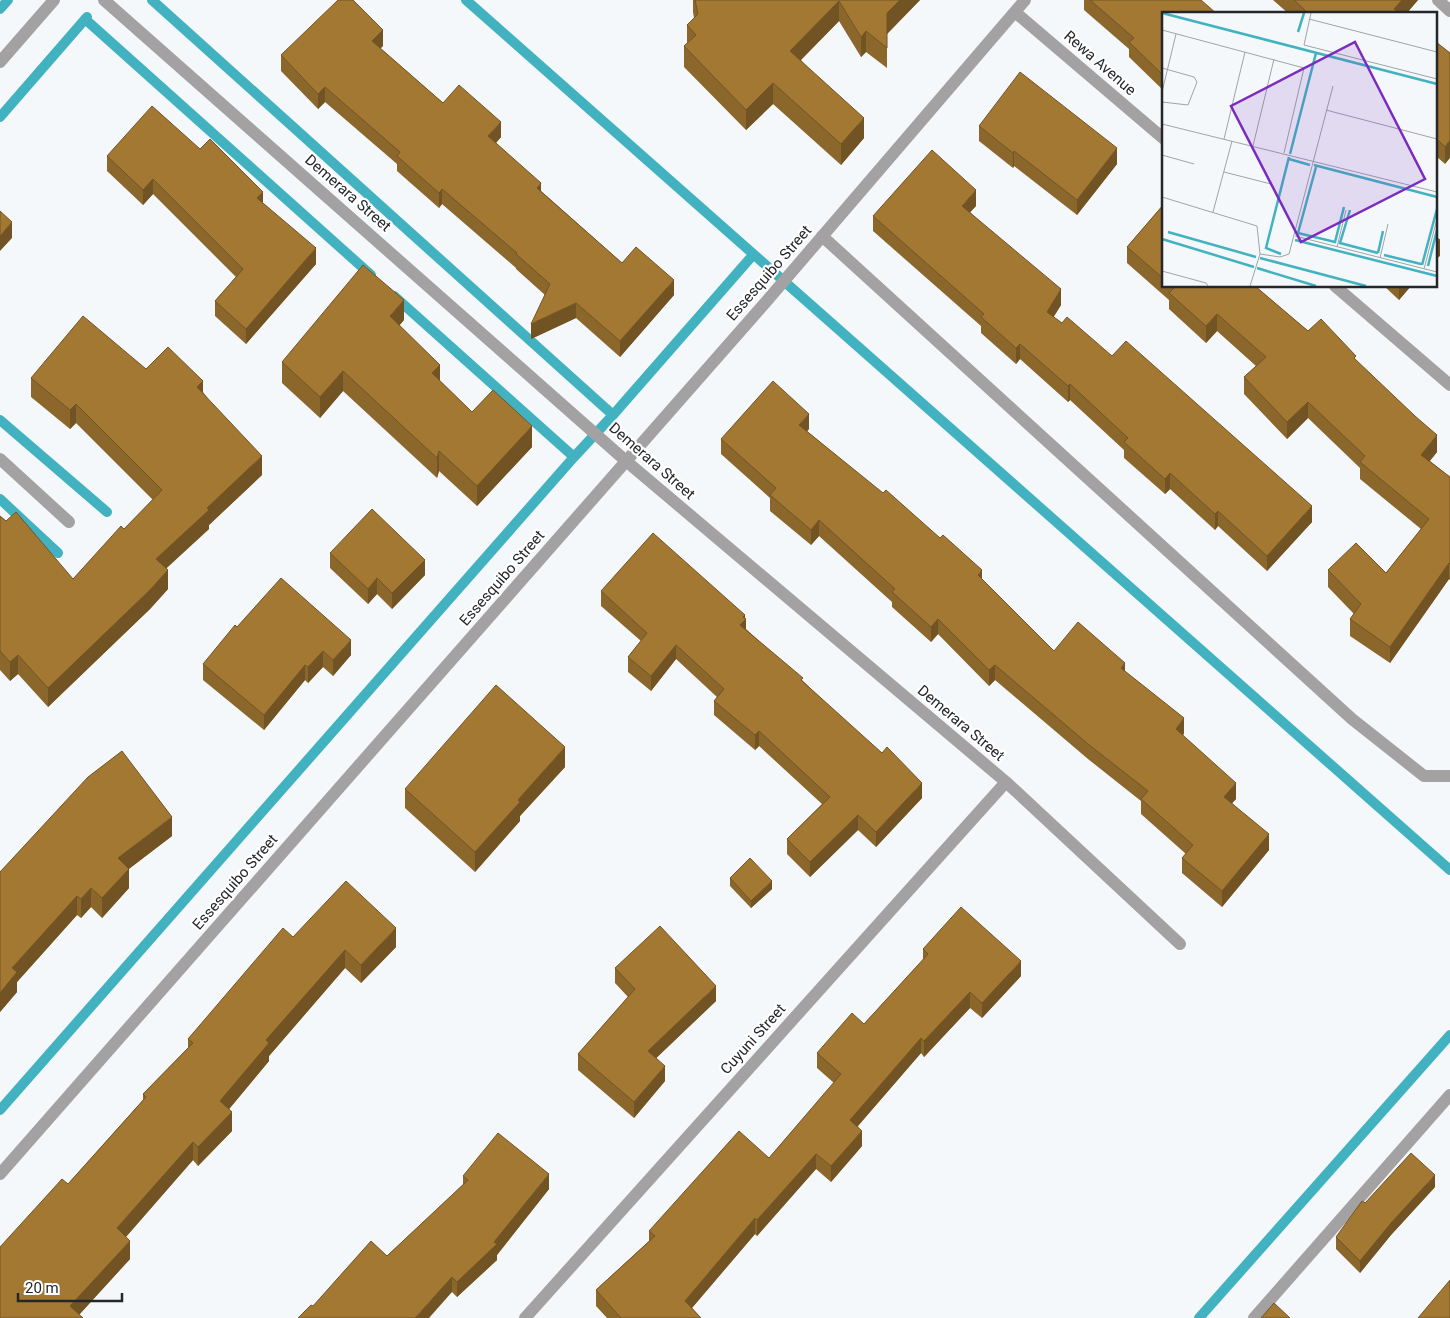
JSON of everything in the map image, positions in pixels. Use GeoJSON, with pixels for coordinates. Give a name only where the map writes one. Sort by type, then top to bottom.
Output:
{"type":"FeatureCollection","features":[{"type":"Feature","properties":{"kind":"street"},"geometry":{"type":"LineString","coordinates":[[0,62],[54,0]]}},
{"type":"Feature","properties":{"kind":"street","name":"Demerara Street"},"geometry":{"type":"LineString","coordinates":[[104,0],[626,461],[1006,782],[1180,944]]}},
{"type":"Feature","properties":{"kind":"street","name":"Essesquibo Street"},"geometry":{"type":"LineString","coordinates":[[0,1174],[765,303],[1025,0]]}},
{"type":"Feature","properties":{"kind":"street"},"geometry":{"type":"LineString","coordinates":[[1438,0],[1450,11]]}},
{"type":"Feature","properties":{"kind":"street","name":"Rewa Avenue"},"geometry":{"type":"LineString","coordinates":[[1015,12],[1162,137]]}},
{"type":"Feature","properties":{"kind":"street"},"geometry":{"type":"LineString","coordinates":[[822,236],[1352,719],[1424,776],[1450,776]]}},
{"type":"Feature","properties":{"kind":"street"},"geometry":{"type":"LineString","coordinates":[[1337,288],[1450,385]]}},
{"type":"Feature","properties":{"kind":"street"},"geometry":{"type":"LineString","coordinates":[[0,459],[69,522]]}},
{"type":"Feature","properties":{"kind":"street","name":"Cuyuni Street"},"geometry":{"type":"LineString","coordinates":[[524,1318],[1006,782]]}},
{"type":"Feature","properties":{"kind":"street"},"geometry":{"type":"LineString","coordinates":[[1254,1318],[1450,1095]]}},
{"type":"Feature","properties":{"kind":"building"},"geometry":{"type":"Polygon","coordinates":[[[338,0],[353,0],[383,30],[372,41],[443,103],[459,85],[501,122],[488,136],[541,183],[537,188],[622,263],[636,247],[674,280],[620,341],[576,303],[531,324],[550,284],[442,189],[439,193],[397,156],[400,152],[325,87],[318,94],[281,55],[338,0]]]}},
{"type":"Feature","properties":{"kind":"building"},"geometry":{"type":"Polygon","coordinates":[[[695,0],[900,0],[887,13],[887,48],[866,31],[861,37],[839,1],[790,51],[864,118],[841,144],[773,83],[746,110],[684,46],[696,35],[687,25],[698,14],[695,0]]]}},
{"type":"Feature","properties":{"kind":"building"},"geometry":{"type":"Polygon","coordinates":[[[1090,0],[1201,0],[1215,12],[1162,12],[1162,74],[1129,42],[1134,38],[1090,0]]]}},
{"type":"Feature","properties":{"kind":"building"},"geometry":{"type":"Polygon","coordinates":[[[1294,0],[1402,0],[1394,9],[1398,12],[1307,12],[1294,0]]]}},
{"type":"Feature","properties":{"kind":"building"},"geometry":{"type":"Polygon","coordinates":[[[1438,44],[1450,53],[1450,140],[1445,147],[1438,140],[1438,44]]]}},
{"type":"Feature","properties":{"kind":"building"},"geometry":{"type":"Polygon","coordinates":[[[1020,72],[1117,148],[1077,200],[979,126],[1020,72]]]}},
{"type":"Feature","properties":{"kind":"building"},"geometry":{"type":"Polygon","coordinates":[[[152,106],[200,149],[210,139],[263,192],[257,198],[316,248],[246,329],[215,301],[243,269],[153,179],[143,190],[107,156],[152,106]]]}},
{"type":"Feature","properties":{"kind":"building"},"geometry":{"type":"Polygon","coordinates":[[[932,150],[976,190],[962,206],[1061,289],[1047,312],[1062,323],[1067,317],[1112,356],[1126,341],[1312,506],[1267,556],[1218,511],[1215,514],[1170,473],[1165,479],[1124,442],[1128,438],[1070,384],[1068,386],[1020,344],[1016,348],[981,317],[984,314],[873,216],[932,150]]]}},
{"type":"Feature","properties":{"kind":"building"},"geometry":{"type":"Polygon","coordinates":[[[1162,206],[1162,277],[1127,247],[1162,206]]]}},
{"type":"Feature","properties":{"kind":"building"},"geometry":{"type":"Polygon","coordinates":[[[0,211],[12,222],[0,236],[0,211]]]}},
{"type":"Feature","properties":{"kind":"building"},"geometry":{"type":"Polygon","coordinates":[[[363,265],[404,300],[390,316],[440,365],[432,373],[472,412],[493,390],[532,426],[477,486],[439,451],[437,458],[343,371],[320,397],[282,362],[363,265]]]}},
{"type":"Feature","properties":{"kind":"building"},"geometry":{"type":"Polygon","coordinates":[[[1174,288],[1257,288],[1308,331],[1321,319],[1356,356],[1354,358],[1437,435],[1421,455],[1450,477],[1450,564],[1390,647],[1350,619],[1361,604],[1328,570],[1356,543],[1386,573],[1429,519],[1360,462],[1365,456],[1308,402],[1287,422],[1244,377],[1266,357],[1217,314],[1206,326],[1169,293],[1174,288]]]}},
{"type":"Feature","properties":{"kind":"building"},"geometry":{"type":"Polygon","coordinates":[[[83,316],[146,369],[168,347],[203,381],[197,387],[262,456],[207,508],[209,510],[156,559],[168,570],[150,590],[48,688],[18,655],[10,662],[0,651],[0,516],[6,521],[16,512],[73,579],[121,526],[124,529],[162,490],[76,404],[70,410],[31,378],[83,316]]]}},
{"type":"Feature","properties":{"kind":"building"},"geometry":{"type":"Polygon","coordinates":[[[773,381],[809,414],[799,425],[883,493],[886,490],[940,538],[943,535],[982,570],[978,575],[1054,651],[1078,622],[1125,663],[1121,668],[1184,718],[1176,729],[1236,783],[1224,797],[1269,834],[1222,891],[1182,858],[1193,845],[1141,799],[1148,791],[1088,744],[995,665],[989,670],[938,619],[931,627],[892,592],[895,589],[819,520],[811,530],[770,495],[776,488],[721,439],[773,381]]]}},
{"type":"Feature","properties":{"kind":"building"},"geometry":{"type":"Polygon","coordinates":[[[372,509],[425,560],[392,593],[377,578],[368,589],[330,553],[372,509]]]}},
{"type":"Feature","properties":{"kind":"building"},"geometry":{"type":"Polygon","coordinates":[[[653,533],[745,615],[743,617],[746,619],[740,625],[803,678],[801,680],[882,753],[887,747],[922,783],[876,832],[858,815],[810,862],[787,839],[830,797],[759,731],[755,735],[714,701],[724,689],[676,645],[651,676],[628,657],[647,633],[601,591],[653,533]]]}},
{"type":"Feature","properties":{"kind":"building"},"geometry":{"type":"Polygon","coordinates":[[[281,578],[351,640],[333,660],[323,651],[308,667],[305,665],[264,715],[203,664],[235,625],[237,627],[281,578]]]}},
{"type":"Feature","properties":{"kind":"building"},"geometry":{"type":"Polygon","coordinates":[[[496,685],[565,747],[518,800],[520,802],[475,852],[405,789],[496,685]]]}},
{"type":"Feature","properties":{"kind":"building"},"geometry":{"type":"Polygon","coordinates":[[[122,751],[172,817],[118,858],[129,869],[102,898],[91,888],[81,899],[77,896],[12,968],[17,972],[0,993],[0,872],[88,777],[122,751]]]}},
{"type":"Feature","properties":{"kind":"building"},"geometry":{"type":"Polygon","coordinates":[[[750,858],[772,881],[751,901],[730,878],[750,858]]]}},
{"type":"Feature","properties":{"kind":"building"},"geometry":{"type":"Polygon","coordinates":[[[346,881],[396,928],[361,965],[345,950],[266,1040],[269,1043],[220,1101],[232,1112],[198,1147],[193,1142],[117,1228],[130,1241],[70,1306],[83,1318],[0,1318],[0,1247],[62,1179],[68,1184],[146,1097],[143,1094],[193,1043],[188,1039],[283,928],[293,937],[346,881]]]}},
{"type":"Feature","properties":{"kind":"building"},"geometry":{"type":"Polygon","coordinates":[[[961,907],[1021,961],[982,1003],[970,992],[924,1041],[921,1038],[850,1120],[862,1131],[831,1166],[816,1154],[757,1220],[755,1218],[685,1301],[701,1318],[621,1318],[596,1290],[655,1236],[649,1231],[739,1131],[769,1158],[841,1074],[817,1053],[852,1013],[864,1024],[928,954],[923,949],[961,907]]]}},
{"type":"Feature","properties":{"kind":"building"},"geometry":{"type":"Polygon","coordinates":[[[660,926],[716,986],[648,1051],[665,1066],[634,1102],[578,1054],[635,989],[615,968],[660,926]]]}},
{"type":"Feature","properties":{"kind":"building"},"geometry":{"type":"Polygon","coordinates":[[[498,1133],[549,1174],[494,1242],[497,1244],[457,1282],[452,1277],[415,1318],[298,1318],[311,1305],[313,1306],[371,1241],[387,1256],[468,1180],[463,1176],[498,1133]]]}},
{"type":"Feature","properties":{"kind":"building"},"geometry":{"type":"Polygon","coordinates":[[[1411,1153],[1435,1175],[1391,1223],[1360,1261],[1336,1237],[1362,1201],[1365,1203],[1411,1153]]]}},
{"type":"Feature","properties":{"kind":"building"},"geometry":{"type":"Polygon","coordinates":[[[1450,1280],[1450,1318],[1418,1318],[1450,1280]]]}},
{"type":"Feature","properties":{"kind":"building"},"geometry":{"type":"Polygon","coordinates":[[[1274,1303],[1290,1318],[1261,1318],[1274,1303]]]}},
{"type":"Feature","properties":{"kind":"waterway"},"geometry":{"type":"LineString","coordinates":[[0,9],[8,0]]}},
{"type":"Feature","properties":{"kind":"waterway"},"geometry":{"type":"LineString","coordinates":[[152,0],[613,415],[753,255]]}},
{"type":"Feature","properties":{"kind":"waterway"},"geometry":{"type":"LineString","coordinates":[[466,0],[1450,870]]}},
{"type":"Feature","properties":{"kind":"waterway"},"geometry":{"type":"LineString","coordinates":[[0,117],[87,17]]}},
{"type":"Feature","properties":{"kind":"waterway"},"geometry":{"type":"LineString","coordinates":[[85,19],[371,275]]}},
{"type":"Feature","properties":{"kind":"waterway"},"geometry":{"type":"LineString","coordinates":[[394,296],[574,457]]}},
{"type":"Feature","properties":{"kind":"waterway"},"geometry":{"type":"LineString","coordinates":[[0,1110],[613,415]]}},
{"type":"Feature","properties":{"kind":"waterway"},"geometry":{"type":"LineString","coordinates":[[0,420],[107,512]]}},
{"type":"Feature","properties":{"kind":"waterway"},"geometry":{"type":"LineString","coordinates":[[0,499],[58,553]]}},
{"type":"Feature","properties":{"kind":"waterway"},"geometry":{"type":"LineString","coordinates":[[1199,1318],[1450,1035]]}}]}
